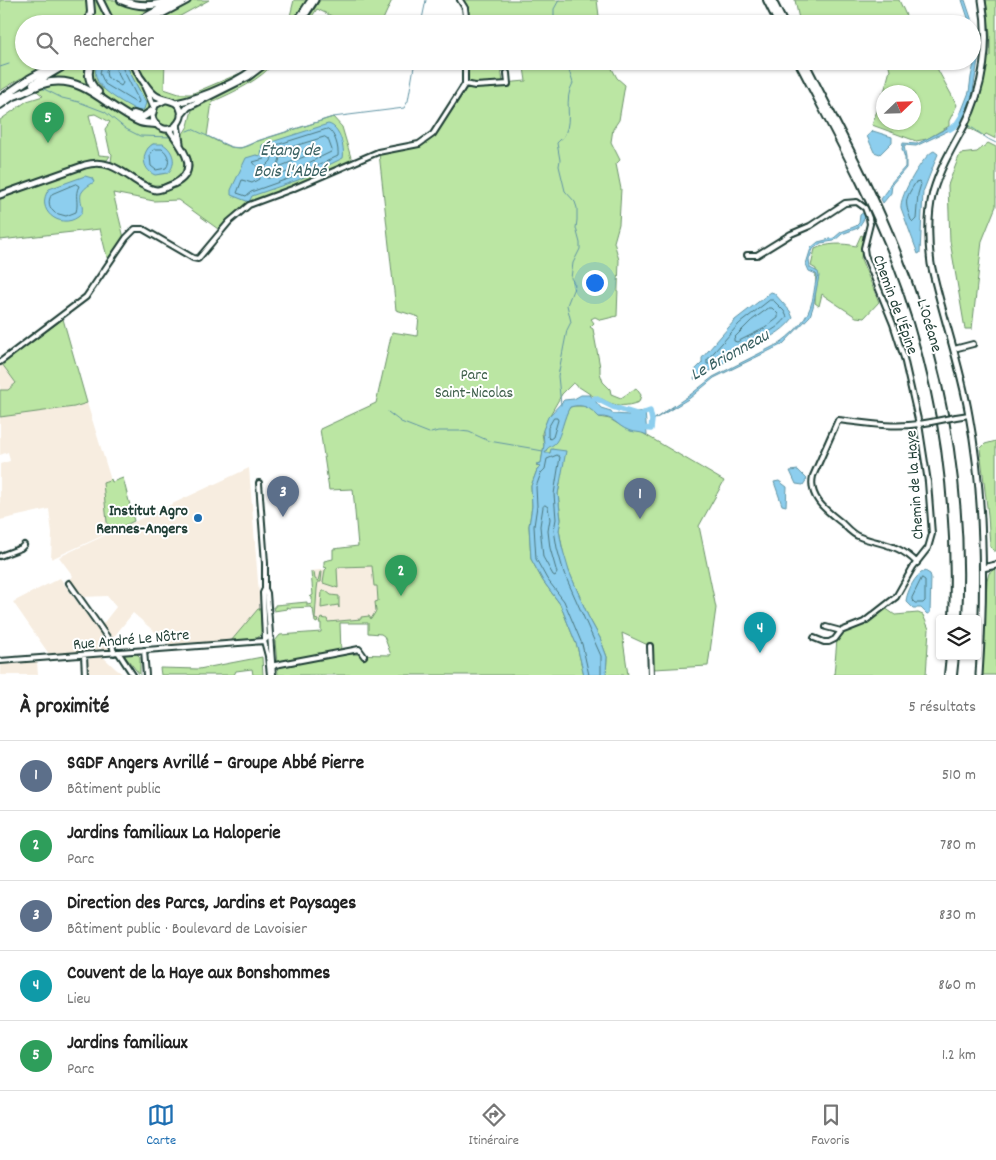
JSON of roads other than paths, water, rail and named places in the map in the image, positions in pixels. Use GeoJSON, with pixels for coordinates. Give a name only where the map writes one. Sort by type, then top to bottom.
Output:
{"type":"FeatureCollection","features":[{"type":"Feature","properties":{"kind":"highway"},"geometry":{"type":"LineString","coordinates":[[90,0],[90,15]]}},
{"type":"Feature","properties":{"kind":"highway"},"geometry":{"type":"LineString","coordinates":[[121,0],[142,6],[159,4],[170,0]]}},
{"type":"Feature","properties":{"kind":"highway"},"geometry":{"type":"LineString","coordinates":[[149,15],[177,0]]}},
{"type":"Feature","properties":{"kind":"highway"},"geometry":{"type":"LineString","coordinates":[[159,15],[187,0]]}},
{"type":"Feature","properties":{"kind":"highway"},"geometry":{"type":"LineString","coordinates":[[767,0],[774,15]]}},
{"type":"Feature","properties":{"kind":"highway"},"geometry":{"type":"LineString","coordinates":[[772,0],[780,15]]}},
{"type":"Feature","properties":{"kind":"highway"},"geometry":{"type":"LineString","coordinates":[[0,99],[46,70]]}},
{"type":"Feature","properties":{"kind":"highway"},"geometry":{"type":"LineString","coordinates":[[0,105],[57,70]]}},
{"type":"Feature","properties":{"kind":"highway"},"geometry":{"type":"LineString","coordinates":[[90,70],[89,80],[98,92],[137,116],[145,116],[153,109]]}},
{"type":"Feature","properties":{"kind":"highway","name":"L’Océane"},"geometry":{"type":"LineString","coordinates":[[803,70],[870,204]]}},
{"type":"Feature","properties":{"kind":"highway","name":"L’Océane"},"geometry":{"type":"LineString","coordinates":[[808,70],[896,262],[925,351],[938,404],[946,450],[954,552],[953,615]]}},
{"type":"Feature","properties":{"kind":"highway"},"geometry":{"type":"LineString","coordinates":[[11,97],[20,95],[44,83],[69,82],[84,87],[140,122],[156,124]]}},
{"type":"Feature","properties":{"kind":"highway","name":"L’Océane"},"geometry":{"type":"LineString","coordinates":[[874,214],[900,258],[930,352],[945,415],[957,508],[958,615]]}},
{"type":"Feature","properties":{"kind":"highway"},"geometry":{"type":"LineString","coordinates":[[948,675],[950,660]]}},
{"type":"Feature","properties":{"kind":"highway"},"geometry":{"type":"LineString","coordinates":[[953,675],[955,660]]}},
{"type":"Feature","properties":{"kind":"street"},"geometry":{"type":"LineString","coordinates":[[100,0],[108,15]]}},
{"type":"Feature","properties":{"kind":"street"},"geometry":{"type":"LineString","coordinates":[[301,15],[311,0]]}},
{"type":"Feature","properties":{"kind":"street"},"geometry":{"type":"LineString","coordinates":[[306,15],[315,0]]}},
{"type":"Feature","properties":{"kind":"street"},"geometry":{"type":"LineString","coordinates":[[460,0],[466,15]]}},
{"type":"Feature","properties":{"kind":"street"},"geometry":{"type":"LineString","coordinates":[[979,675],[983,568],[979,480],[970,415],[932,271],[928,244],[928,227],[937,180],[943,164],[971,111],[980,84],[985,38],[982,0]]}},
{"type":"Feature","properties":{"kind":"street"},"geometry":{"type":"LineString","coordinates":[[136,70],[153,109],[152,118],[156,124],[161,128],[169,129],[177,124]]}},
{"type":"Feature","properties":{"kind":"street"},"geometry":{"type":"LineString","coordinates":[[140,77],[154,94],[176,103],[195,99],[252,70]]}},
{"type":"Feature","properties":{"kind":"street"},"geometry":{"type":"LineString","coordinates":[[180,144],[177,124],[181,115],[188,107],[248,77],[257,70]]}},
{"type":"Feature","properties":{"kind":"street"},"geometry":{"type":"LineString","coordinates":[[0,362],[86,297],[136,228],[144,229],[193,258],[198,259],[229,222],[244,208],[378,152],[424,142],[434,134],[465,84],[465,70]]}},
{"type":"Feature","properties":{"kind":"street"},"geometry":{"type":"LineString","coordinates":[[465,84],[475,86],[508,84],[507,73]]}},
{"type":"Feature","properties":{"kind":"street"},"geometry":{"type":"LineString","coordinates":[[153,109],[159,102],[165,100]]}},
{"type":"Feature","properties":{"kind":"street"},"geometry":{"type":"LineString","coordinates":[[176,103],[180,108],[181,115]]}},
{"type":"Feature","properties":{"kind":"street"},"geometry":{"type":"LineString","coordinates":[[0,195],[85,165],[98,163],[113,166],[151,188],[162,189],[180,180],[186,173],[188,165],[187,158],[180,144],[169,129]]}},
{"type":"Feature","properties":{"kind":"street"},"geometry":{"type":"LineString","coordinates":[[747,255],[757,255],[792,234],[810,226],[845,203],[870,204],[874,214]]}},
{"type":"Feature","properties":{"kind":"street","name":"Chemin de l'Épine"},"geometry":{"type":"LineString","coordinates":[[874,214],[864,248],[865,255],[904,358],[919,424]]}},
{"type":"Feature","properties":{"kind":"street"},"geometry":{"type":"LineString","coordinates":[[954,349],[973,344]]}},
{"type":"Feature","properties":{"kind":"street","name":"Chemin de la Haye"},"geometry":{"type":"LineString","coordinates":[[814,638],[824,642],[835,639],[841,631],[864,622],[896,597],[916,563],[928,548],[932,534],[928,482],[919,424],[970,415]]}},
{"type":"Feature","properties":{"kind":"street"},"geometry":{"type":"LineString","coordinates":[[916,563],[892,545],[856,535],[821,505],[815,495],[812,482],[838,420],[907,426],[919,424]]}},
{"type":"Feature","properties":{"kind":"street"},"geometry":{"type":"LineString","coordinates":[[259,483],[265,589],[267,593],[271,640],[271,675]]}},
{"type":"Feature","properties":{"kind":"street"},"geometry":{"type":"LineString","coordinates":[[0,556],[24,545]]}},
{"type":"Feature","properties":{"kind":"street"},"geometry":{"type":"LineString","coordinates":[[983,568],[996,565]]}},
{"type":"Feature","properties":{"kind":"street"},"geometry":{"type":"LineString","coordinates":[[69,583],[133,675]]}},
{"type":"Feature","properties":{"kind":"street"},"geometry":{"type":"LineString","coordinates":[[265,589],[263,594],[265,641],[271,675]]}},
{"type":"Feature","properties":{"kind":"street"},"geometry":{"type":"LineString","coordinates":[[826,627],[841,631]]}},
{"type":"Feature","properties":{"kind":"street","name":"Rue André Le Nôtre"},"geometry":{"type":"LineString","coordinates":[[0,661],[265,641],[268,637],[271,640]]}},
{"type":"Feature","properties":{"kind":"street"},"geometry":{"type":"LineString","coordinates":[[650,646],[651,675]]}},
{"type":"Feature","properties":{"kind":"street"},"geometry":{"type":"LineString","coordinates":[[272,668],[275,665],[359,649],[364,656]]}},
{"type":"Feature","properties":{"kind":"street"},"geometry":{"type":"LineString","coordinates":[[144,650],[146,675]]}},
{"type":"Feature","properties":{"kind":"street"},"geometry":{"type":"LineString","coordinates":[[84,655],[85,675]]}},
{"type":"Feature","properties":{"kind":"water"},"geometry":{"type":"Polygon","coordinates":[[[962,0],[965,0],[970,15],[967,15],[962,0]]]}},
{"type":"Feature","properties":{"kind":"water"},"geometry":{"type":"Polygon","coordinates":[[[96,70],[129,70],[146,103],[144,109],[141,111],[136,110],[113,96],[106,91],[96,77],[96,70]]]}},
{"type":"Feature","properties":{"kind":"water"},"geometry":{"type":"Polygon","coordinates":[[[973,70],[976,70],[972,97],[961,122],[960,115],[969,92],[973,70]]]}},
{"type":"Feature","properties":{"kind":"water","name":"Étang de Bois l'Abbé"},"geometry":{"type":"Polygon","coordinates":[[[328,124],[339,133],[343,158],[298,180],[252,196],[249,202],[231,195],[231,190],[246,158],[256,155],[261,156],[262,145],[328,124]]]}},
{"type":"Feature","properties":{"kind":"water"},"geometry":{"type":"Polygon","coordinates":[[[955,124],[954,128],[916,146],[904,145],[906,168],[892,184],[891,193],[883,203],[881,199],[890,184],[905,167],[903,143],[917,144],[955,124]]]}},
{"type":"Feature","properties":{"kind":"water"},"geometry":{"type":"Polygon","coordinates":[[[873,131],[892,137],[892,142],[880,154],[874,152],[867,136],[873,131]]]}},
{"type":"Feature","properties":{"kind":"water"},"geometry":{"type":"Polygon","coordinates":[[[153,144],[163,144],[170,150],[173,166],[168,173],[155,175],[147,169],[144,160],[145,155],[146,151],[153,144]]]}},
{"type":"Feature","properties":{"kind":"water"},"geometry":{"type":"Polygon","coordinates":[[[934,151],[938,154],[923,192],[920,253],[918,254],[901,208],[901,202],[908,185],[924,159],[934,151]]]}},
{"type":"Feature","properties":{"kind":"water"},"geometry":{"type":"Polygon","coordinates":[[[85,176],[92,178],[94,182],[82,192],[81,214],[71,220],[64,221],[51,216],[45,204],[45,197],[49,189],[85,176]]]}},
{"type":"Feature","properties":{"kind":"water"},"geometry":{"type":"Polygon","coordinates":[[[864,212],[866,216],[858,228],[842,234],[834,241],[821,243],[813,249],[809,260],[810,268],[818,272],[819,276],[813,307],[810,316],[783,344],[714,378],[690,398],[650,422],[713,377],[778,344],[792,333],[805,318],[812,300],[817,276],[809,271],[806,264],[811,248],[818,242],[834,238],[841,232],[856,226],[859,223],[860,215],[864,212]]]}},
{"type":"Feature","properties":{"kind":"water"},"geometry":{"type":"Polygon","coordinates":[[[771,292],[790,311],[793,318],[788,324],[772,336],[698,379],[694,379],[697,373],[695,370],[702,363],[702,358],[735,320],[771,292]]]}},
{"type":"Feature","properties":{"kind":"water"},"geometry":{"type":"Polygon","coordinates":[[[581,395],[590,395],[601,408],[611,411],[613,414],[629,415],[628,413],[645,411],[647,435],[628,430],[608,418],[599,417],[586,407],[570,407],[558,439],[545,453],[550,453],[551,449],[566,451],[558,494],[561,520],[559,530],[562,547],[569,571],[607,657],[606,675],[584,675],[577,646],[560,604],[543,581],[531,559],[529,526],[532,506],[531,486],[537,470],[541,467],[536,464],[541,463],[544,445],[543,430],[548,417],[564,400],[574,399],[581,395]]]}},
{"type":"Feature","properties":{"kind":"water"},"geometry":{"type":"Polygon","coordinates":[[[798,470],[807,479],[803,485],[796,484],[790,471],[798,470]]]}},
{"type":"Feature","properties":{"kind":"water"},"geometry":{"type":"Polygon","coordinates":[[[779,481],[787,487],[786,506],[782,505],[774,482],[779,481]]]}},
{"type":"Feature","properties":{"kind":"water"},"geometry":{"type":"Polygon","coordinates":[[[925,571],[931,577],[930,613],[927,614],[921,608],[913,608],[906,601],[912,584],[925,571]]]}},
{"type":"Feature","properties":{"kind":"waterway"},"geometry":{"type":"LineString","coordinates":[[423,15],[426,0]]}},
{"type":"Feature","properties":{"kind":"waterway"},"geometry":{"type":"LineString","coordinates":[[554,15],[554,9],[559,0]]}},
{"type":"Feature","properties":{"kind":"waterway"},"geometry":{"type":"LineString","coordinates":[[0,67],[9,64]]}},
{"type":"Feature","properties":{"kind":"waterway"},"geometry":{"type":"LineString","coordinates":[[187,131],[192,129],[231,147],[241,148],[260,140],[333,117],[404,108],[408,101],[413,70]]}},
{"type":"Feature","properties":{"kind":"waterway"},"geometry":{"type":"LineString","coordinates":[[561,405],[558,376],[567,330],[571,322],[567,305],[575,285],[571,278],[573,263],[580,249],[576,228],[577,208],[575,202],[565,191],[559,166],[560,160],[557,143],[564,137],[568,122],[569,96],[573,83],[569,70]]}},
{"type":"Feature","properties":{"kind":"waterway"},"geometry":{"type":"LineString","coordinates":[[42,88],[62,98],[105,112],[126,129],[140,136],[172,137]]}},
{"type":"Feature","properties":{"kind":"waterway","name":"Le Brionneau"},"geometry":{"type":"LineString","coordinates":[[950,129],[956,125],[963,114]]}},
{"type":"Feature","properties":{"kind":"waterway","name":"Le Brionneau"},"geometry":{"type":"LineString","coordinates":[[959,121],[964,124]]}},
{"type":"Feature","properties":{"kind":"waterway"},"geometry":{"type":"LineString","coordinates":[[967,125],[996,143]]}},
{"type":"Feature","properties":{"kind":"waterway"},"geometry":{"type":"LineString","coordinates":[[590,404],[595,398],[613,407],[639,415],[650,411],[651,429],[641,428]]}},
{"type":"Feature","properties":{"kind":"waterway"},"geometry":{"type":"LineString","coordinates":[[388,412],[401,422],[429,433]]}},
{"type":"Feature","properties":{"kind":"waterway"},"geometry":{"type":"LineString","coordinates":[[431,433],[438,431],[469,432],[489,441],[530,448]]}},
{"type":"Feature","properties":{"kind":"waterway"},"geometry":{"type":"LineString","coordinates":[[532,449],[543,451]]}},
{"type":"Feature","properties":{"kind":"place","name":"Jardins familiaux"},"geometry":{"type":"Point","coordinates":[48,143]}},
{"type":"Feature","properties":{"kind":"place","name":"Direction des Parcs, Jardins et Paysages"},"geometry":{"type":"Point","coordinates":[283,517]}},
{"type":"Feature","properties":{"kind":"place","name":"Institut Agro Rennes-Angers"},"geometry":{"type":"Point","coordinates":[198,518]}},
{"type":"Feature","properties":{"kind":"place","name":"SGDF Angers Avrillé – Groupe Abbé Pierre"},"geometry":{"type":"Point","coordinates":[640,519]}},
{"type":"Feature","properties":{"kind":"place","name":"Jardins familiaux La Haloperie"},"geometry":{"type":"Point","coordinates":[401,596]}},
{"type":"Feature","properties":{"kind":"place","name":"Couvent de la Haye aux Bonshommes"},"geometry":{"type":"Point","coordinates":[760,653]}},
{"type":"Feature","properties":{"kind":"park label","name":"Parc Saint-Nicolas"},"geometry":{"type":"Point","coordinates":[474,382]}}]}
